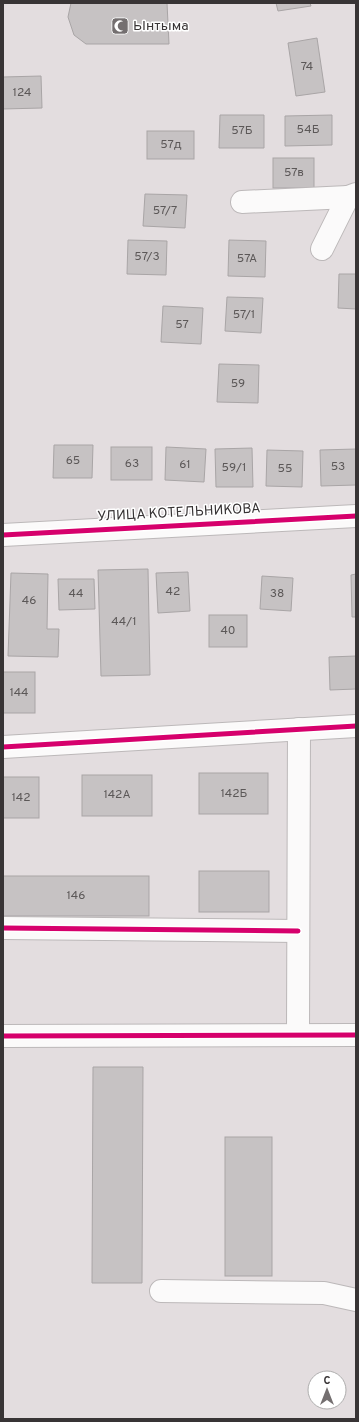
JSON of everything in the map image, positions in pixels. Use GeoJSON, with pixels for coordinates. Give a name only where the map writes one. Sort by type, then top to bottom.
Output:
{"type":"FeatureCollection","features":[{"type":"Feature","properties":{"kind":"street"},"geometry":{"type":"LineString","coordinates":[[242,202],[352,195]]}},
{"type":"Feature","properties":{"kind":"street"},"geometry":{"type":"LineString","coordinates":[[322,248],[352,195]]}},
{"type":"Feature","properties":{"kind":"street","name":"УЛИЦА КОТЕЛЬНИКОВА"},"geometry":{"type":"LineString","coordinates":[[3,535],[356,516]]}},
{"type":"Feature","properties":{"kind":"street"},"geometry":{"type":"LineString","coordinates":[[3,747],[356,726]]}},
{"type":"Feature","properties":{"kind":"street"},"geometry":{"type":"LineString","coordinates":[[298,1035],[299,729]]}},
{"type":"Feature","properties":{"kind":"street"},"geometry":{"type":"LineString","coordinates":[[3,928],[298,931]]}},
{"type":"Feature","properties":{"kind":"street"},"geometry":{"type":"LineString","coordinates":[[3,1036],[356,1035]]}},
{"type":"Feature","properties":{"kind":"street"},"geometry":{"type":"LineString","coordinates":[[161,1291],[324,1292],[356,1300]]}},
{"type":"Feature","properties":{"kind":"building","name":"Ынтыма"},"geometry":{"type":"Polygon","coordinates":[[[71,3],[167,3],[169,44],[86,44],[74,35],[68,17],[71,3]]]}},
{"type":"Feature","properties":{"kind":"building"},"geometry":{"type":"Polygon","coordinates":[[[276,3],[310,3],[311,6],[278,11],[276,3]]]}},
{"type":"Feature","properties":{"kind":"building"},"geometry":{"type":"Polygon","coordinates":[[[317,38],[325,92],[296,96],[288,43],[317,38]]]}},
{"type":"Feature","properties":{"kind":"building"},"geometry":{"type":"Polygon","coordinates":[[[41,76],[42,108],[3,109],[3,77],[41,76]]]}},
{"type":"Feature","properties":{"kind":"building"},"geometry":{"type":"Polygon","coordinates":[[[220,115],[264,115],[264,148],[219,148],[220,115]]]}},
{"type":"Feature","properties":{"kind":"building"},"geometry":{"type":"Polygon","coordinates":[[[332,115],[332,145],[285,146],[285,116],[332,115]]]}},
{"type":"Feature","properties":{"kind":"building"},"geometry":{"type":"Polygon","coordinates":[[[147,131],[194,131],[194,159],[147,159],[147,131]]]}},
{"type":"Feature","properties":{"kind":"building"},"geometry":{"type":"Polygon","coordinates":[[[273,158],[314,158],[314,188],[273,188],[273,158]]]}},
{"type":"Feature","properties":{"kind":"building"},"geometry":{"type":"Polygon","coordinates":[[[145,194],[187,195],[185,228],[143,226],[145,194]]]}},
{"type":"Feature","properties":{"kind":"building"},"geometry":{"type":"Polygon","coordinates":[[[128,240],[167,241],[166,275],[127,274],[128,240]]]}},
{"type":"Feature","properties":{"kind":"building"},"geometry":{"type":"Polygon","coordinates":[[[229,240],[266,241],[265,277],[228,276],[229,240]]]}},
{"type":"Feature","properties":{"kind":"building"},"geometry":{"type":"Polygon","coordinates":[[[339,274],[356,274],[356,309],[338,308],[339,274]]]}},
{"type":"Feature","properties":{"kind":"building"},"geometry":{"type":"Polygon","coordinates":[[[227,297],[263,298],[261,333],[225,331],[227,297]]]}},
{"type":"Feature","properties":{"kind":"building"},"geometry":{"type":"Polygon","coordinates":[[[163,306],[203,308],[201,344],[161,342],[163,306]]]}},
{"type":"Feature","properties":{"kind":"building"},"geometry":{"type":"Polygon","coordinates":[[[219,364],[259,365],[258,403],[217,402],[219,364]]]}},
{"type":"Feature","properties":{"kind":"building"},"geometry":{"type":"Polygon","coordinates":[[[54,445],[93,445],[92,478],[53,478],[54,445]]]}},
{"type":"Feature","properties":{"kind":"building"},"geometry":{"type":"Polygon","coordinates":[[[111,447],[152,447],[152,480],[111,480],[111,447]]]}},
{"type":"Feature","properties":{"kind":"building"},"geometry":{"type":"Polygon","coordinates":[[[166,447],[206,449],[204,482],[165,480],[166,447]]]}},
{"type":"Feature","properties":{"kind":"building"},"geometry":{"type":"Polygon","coordinates":[[[252,448],[253,487],[216,487],[215,449],[252,448]]]}},
{"type":"Feature","properties":{"kind":"building"},"geometry":{"type":"Polygon","coordinates":[[[356,449],[356,485],[321,486],[320,450],[356,449]]]}},
{"type":"Feature","properties":{"kind":"building"},"geometry":{"type":"Polygon","coordinates":[[[267,450],[303,451],[302,487],[266,486],[267,450]]]}},
{"type":"Feature","properties":{"kind":"building"},"geometry":{"type":"Polygon","coordinates":[[[148,569],[150,675],[101,676],[98,570],[148,569]]]}},
{"type":"Feature","properties":{"kind":"building"},"geometry":{"type":"Polygon","coordinates":[[[188,572],[190,611],[158,613],[156,573],[188,572]]]}},
{"type":"Feature","properties":{"kind":"building"},"geometry":{"type":"Polygon","coordinates":[[[11,573],[48,574],[47,629],[59,629],[58,657],[8,656],[11,573]]]}},
{"type":"Feature","properties":{"kind":"building"},"geometry":{"type":"Polygon","coordinates":[[[356,574],[356,617],[352,617],[351,575],[356,574]]]}},
{"type":"Feature","properties":{"kind":"building"},"geometry":{"type":"Polygon","coordinates":[[[262,576],[293,578],[291,611],[260,609],[262,576]]]}},
{"type":"Feature","properties":{"kind":"building"},"geometry":{"type":"Polygon","coordinates":[[[58,579],[94,579],[95,609],[59,610],[58,579]]]}},
{"type":"Feature","properties":{"kind":"building"},"geometry":{"type":"Polygon","coordinates":[[[209,615],[247,615],[247,647],[209,647],[209,615]]]}},
{"type":"Feature","properties":{"kind":"building"},"geometry":{"type":"Polygon","coordinates":[[[356,656],[356,689],[330,690],[329,657],[356,656]]]}},
{"type":"Feature","properties":{"kind":"building"},"geometry":{"type":"Polygon","coordinates":[[[3,672],[35,672],[35,713],[3,713],[3,672]]]}},
{"type":"Feature","properties":{"kind":"building"},"geometry":{"type":"Polygon","coordinates":[[[199,773],[268,773],[268,814],[199,814],[199,773]]]}},
{"type":"Feature","properties":{"kind":"building"},"geometry":{"type":"Polygon","coordinates":[[[82,775],[152,775],[152,816],[82,816],[82,775]]]}},
{"type":"Feature","properties":{"kind":"building"},"geometry":{"type":"Polygon","coordinates":[[[3,777],[39,777],[39,818],[3,818],[3,777]]]}},
{"type":"Feature","properties":{"kind":"building"},"geometry":{"type":"Polygon","coordinates":[[[199,871],[269,871],[269,912],[199,912],[199,871]]]}},
{"type":"Feature","properties":{"kind":"building"},"geometry":{"type":"Polygon","coordinates":[[[3,876],[149,876],[149,916],[3,916],[3,876]]]}},
{"type":"Feature","properties":{"kind":"building"},"geometry":{"type":"Polygon","coordinates":[[[93,1067],[143,1067],[142,1283],[92,1283],[93,1067]]]}},
{"type":"Feature","properties":{"kind":"building"},"geometry":{"type":"Polygon","coordinates":[[[225,1137],[272,1137],[272,1276],[225,1276],[225,1137]]]}},
{"type":"Feature","properties":{"kind":"cycle path"},"geometry":{"type":"LineString","coordinates":[[3,535],[356,516]]}},
{"type":"Feature","properties":{"kind":"cycle path"},"geometry":{"type":"LineString","coordinates":[[3,747],[356,726]]}},
{"type":"Feature","properties":{"kind":"cycle path"},"geometry":{"type":"LineString","coordinates":[[3,928],[298,931]]}},
{"type":"Feature","properties":{"kind":"cycle path"},"geometry":{"type":"LineString","coordinates":[[3,1036],[356,1035]]}},
{"type":"Feature","properties":{"kind":"place","name":"Ынтыма"},"geometry":{"type":"Point","coordinates":[120,26]}}]}
